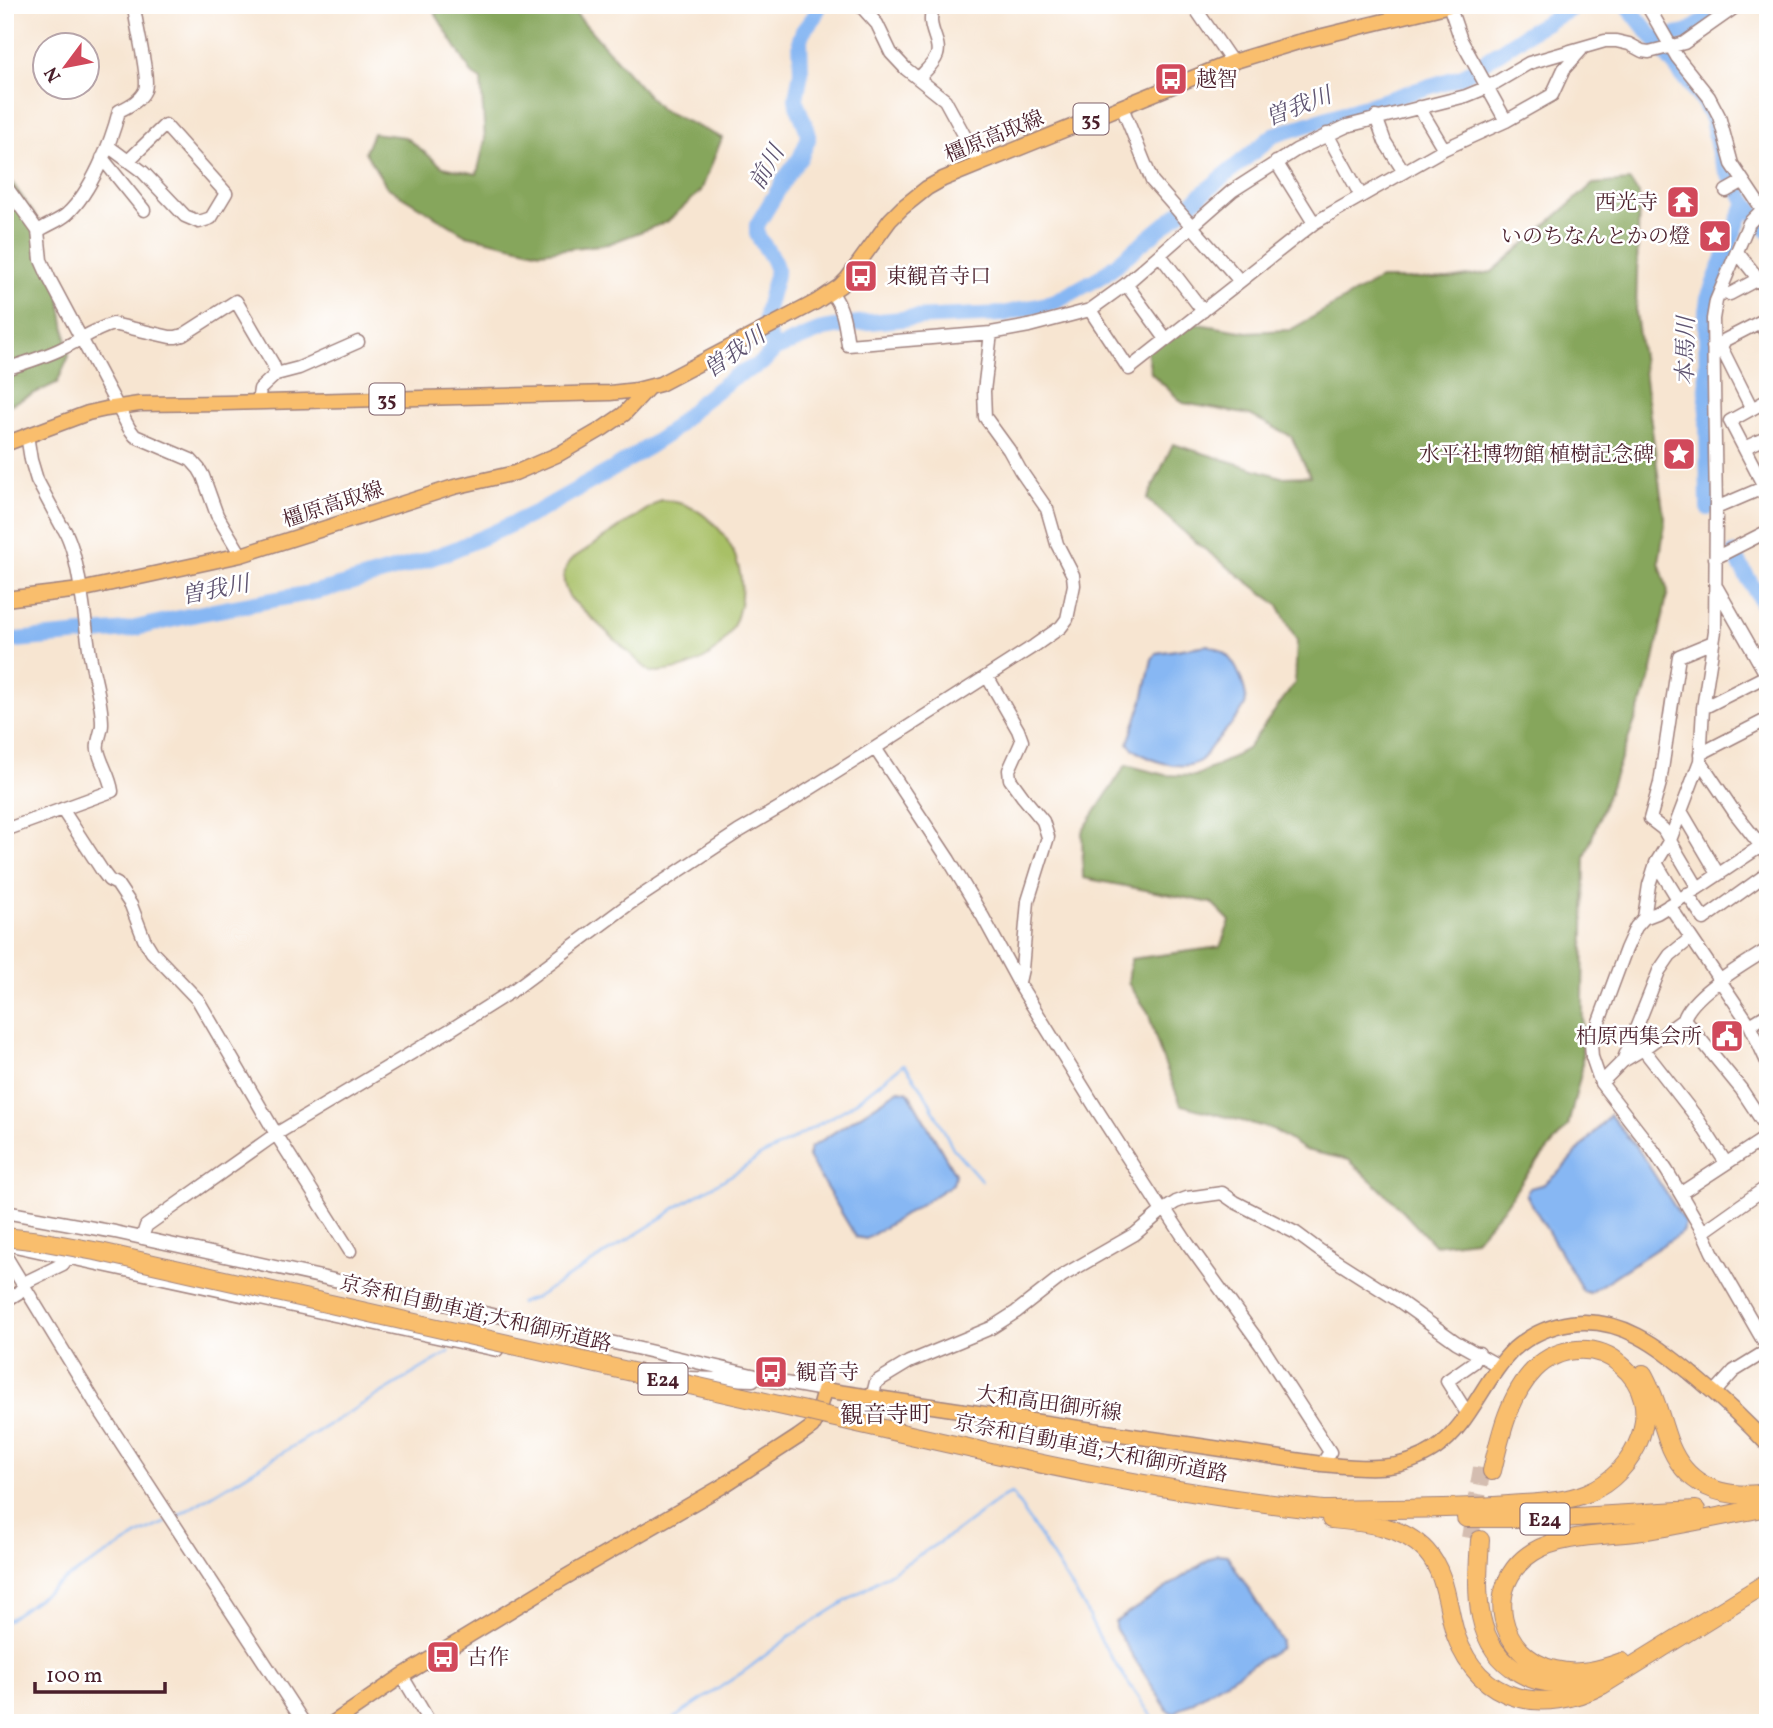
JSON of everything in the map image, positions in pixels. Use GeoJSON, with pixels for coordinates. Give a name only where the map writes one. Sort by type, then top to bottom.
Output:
{"type":"FeatureCollection","features":[{"type":"Feature","properties":{"kind":"highway","name":"京奈和自動車道;大和御所道路"},"geometry":{"type":"LineString","coordinates":[[5,1237],[113,1255],[959,1446],[1133,1483],[1239,1500],[1321,1511],[1435,1517],[1560,1518],[1647,1514],[1768,1501]]}},
{"type":"Feature","properties":{"kind":"highway"},"geometry":{"type":"LineString","coordinates":[[1321,1511],[1455,1509],[1549,1502],[1576,1497],[1613,1479],[1638,1446],[1644,1409],[1639,1388],[1625,1368],[1597,1352],[1587,1350],[1564,1352],[1543,1362],[1526,1379],[1512,1404],[1487,1470],[1502,1403],[1521,1369],[1538,1352],[1572,1339],[1608,1344],[1619,1349],[1637,1364],[1654,1395],[1672,1449],[1683,1469],[1691,1477],[1710,1489],[1723,1492],[1768,1493]]}},
{"type":"Feature","properties":{"kind":"highway"},"geometry":{"type":"LineString","coordinates":[[1622,1662],[1585,1672],[1553,1670],[1540,1665],[1514,1645],[1502,1615],[1502,1600],[1506,1584],[1522,1560],[1541,1548],[1565,1541],[1768,1507]]}},
{"type":"Feature","properties":{"kind":"highway"},"geometry":{"type":"LineString","coordinates":[[1321,1511],[1331,1519],[1388,1527],[1416,1541],[1426,1550],[1440,1573],[1456,1634],[1474,1668],[1494,1686],[1515,1697],[1538,1702],[1564,1700],[1590,1691],[1628,1670],[1768,1581]]}},
{"type":"Feature","properties":{"kind":"highway"},"geometry":{"type":"LineString","coordinates":[[1590,1691],[1562,1695],[1534,1691],[1509,1679],[1489,1660],[1476,1637],[1469,1612],[1468,1584],[1475,1539],[1480,1616],[1489,1641],[1504,1662],[1513,1669],[1537,1681],[1561,1684],[1582,1680],[1622,1662],[1768,1571]]}},
{"type":"Feature","properties":{"kind":"main road","name":"橿原高取線"},"geometry":{"type":"LineString","coordinates":[[5,444],[70,419],[119,406],[610,393],[648,388],[783,320],[831,292],[847,279],[890,220],[914,197],[943,179],[1233,62],[1298,42],[1451,5]]}},
{"type":"Feature","properties":{"kind":"main road","name":"橿原高取線"},"geometry":{"type":"LineString","coordinates":[[5,599],[80,590],[241,555],[454,487],[515,473],[570,448],[624,414],[648,388]]}},
{"type":"Feature","properties":{"kind":"main road","name":"大和高田御所線"},"geometry":{"type":"LineString","coordinates":[[824,1390],[1322,1464],[1381,1468],[1411,1461],[1436,1448],[1450,1436],[1499,1366],[1531,1337],[1588,1316],[1642,1337],[1668,1354],[1714,1392],[1768,1445]]}},
{"type":"Feature","properties":{"kind":"main road"},"geometry":{"type":"LineString","coordinates":[[333,1723],[402,1676],[721,1487],[798,1437],[812,1427],[824,1390]]}},
{"type":"Feature","properties":{"kind":"street"},"geometry":{"type":"LineString","coordinates":[[38,231],[65,215],[78,201],[98,169],[119,111],[138,101],[145,90],[146,81],[134,5]]}},
{"type":"Feature","properties":{"kind":"street"},"geometry":{"type":"LineString","coordinates":[[860,5],[877,24],[891,53],[906,69],[945,100],[980,164]]}},
{"type":"Feature","properties":{"kind":"street"},"geometry":{"type":"LineString","coordinates":[[919,78],[938,52],[931,16],[935,5]]}},
{"type":"Feature","properties":{"kind":"street"},"geometry":{"type":"LineString","coordinates":[[1193,5],[1233,62]]}},
{"type":"Feature","properties":{"kind":"street"},"geometry":{"type":"LineString","coordinates":[[1451,5],[1461,40],[1506,121]]}},
{"type":"Feature","properties":{"kind":"street"},"geometry":{"type":"LineString","coordinates":[[1644,918],[1649,885],[1656,863],[1670,840],[1700,758],[1703,708],[1713,642],[1716,558],[1714,424],[1717,347],[1713,319],[1716,301],[1731,252],[1749,223],[1763,213],[1740,183],[1719,116],[1709,97],[1677,57],[1647,5]]}},
{"type":"Feature","properties":{"kind":"street"},"geometry":{"type":"LineString","coordinates":[[831,292],[841,308],[848,345],[991,333],[1090,310],[1126,284],[1232,191],[1276,162],[1327,134],[1376,117],[1466,96],[1485,83],[1530,63],[1605,41],[1629,44],[1649,52],[1667,42],[1684,43],[1719,11],[1738,5]]}},
{"type":"Feature","properties":{"kind":"street"},"geometry":{"type":"LineString","coordinates":[[1090,310],[1129,369],[1314,223],[1444,149],[1506,121],[1552,95],[1568,63],[1584,47]]}},
{"type":"Feature","properties":{"kind":"street"},"geometry":{"type":"LineString","coordinates":[[1122,107],[1152,181],[1240,281]]}},
{"type":"Feature","properties":{"kind":"street"},"geometry":{"type":"LineString","coordinates":[[1419,107],[1444,149]]}},
{"type":"Feature","properties":{"kind":"street"},"geometry":{"type":"LineString","coordinates":[[1376,117],[1385,142],[1404,172]]}},
{"type":"Feature","properties":{"kind":"street"},"geometry":{"type":"LineString","coordinates":[[105,152],[129,160],[185,216],[199,222],[211,218],[226,192],[165,125],[129,160]]}},
{"type":"Feature","properties":{"kind":"street"},"geometry":{"type":"LineString","coordinates":[[1327,134],[1361,196]]}},
{"type":"Feature","properties":{"kind":"street"},"geometry":{"type":"LineString","coordinates":[[105,152],[144,210]]}},
{"type":"Feature","properties":{"kind":"street"},"geometry":{"type":"LineString","coordinates":[[1276,162],[1314,223]]}},
{"type":"Feature","properties":{"kind":"street"},"geometry":{"type":"LineString","coordinates":[[1726,191],[1740,183]]}},
{"type":"Feature","properties":{"kind":"street"},"geometry":{"type":"LineString","coordinates":[[5,185],[38,231],[41,260],[49,278],[135,436],[191,460],[200,469],[217,515],[241,555]]}},
{"type":"Feature","properties":{"kind":"street"},"geometry":{"type":"LineString","coordinates":[[1731,252],[1768,291]]}},
{"type":"Feature","properties":{"kind":"street"},"geometry":{"type":"LineString","coordinates":[[1160,254],[1203,311]]}},
{"type":"Feature","properties":{"kind":"street"},"geometry":{"type":"LineString","coordinates":[[1720,293],[1730,294],[1758,279]]}},
{"type":"Feature","properties":{"kind":"street"},"geometry":{"type":"LineString","coordinates":[[1126,284],[1166,339]]}},
{"type":"Feature","properties":{"kind":"street"},"geometry":{"type":"LineString","coordinates":[[5,369],[46,356],[113,324],[170,337],[183,335],[236,301],[276,374]]}},
{"type":"Feature","properties":{"kind":"street"},"geometry":{"type":"LineString","coordinates":[[1717,347],[1764,321],[1768,337]]}},
{"type":"Feature","properties":{"kind":"street"},"geometry":{"type":"LineString","coordinates":[[142,1238],[146,1226],[276,1134],[515,989],[629,904],[738,831],[875,748],[1061,626],[1067,619],[1074,585],[1073,575],[1057,544],[1047,509],[985,417],[984,391],[991,333]]}},
{"type":"Feature","properties":{"kind":"street"},"geometry":{"type":"LineString","coordinates":[[258,402],[260,388],[276,374],[299,368],[358,342]]}},
{"type":"Feature","properties":{"kind":"street"},"geometry":{"type":"LineString","coordinates":[[1717,347],[1752,408]]}},
{"type":"Feature","properties":{"kind":"street"},"geometry":{"type":"LineString","coordinates":[[1714,424],[1730,421],[1768,400]]}},
{"type":"Feature","properties":{"kind":"street"},"geometry":{"type":"LineString","coordinates":[[1716,508],[1766,487],[1730,421]]}},
{"type":"Feature","properties":{"kind":"street"},"geometry":{"type":"LineString","coordinates":[[5,830],[111,791],[97,746],[102,726],[99,698],[74,554],[66,530],[37,480],[27,435]]}},
{"type":"Feature","properties":{"kind":"street"},"geometry":{"type":"LineString","coordinates":[[1744,448],[1768,437]]}},
{"type":"Feature","properties":{"kind":"street"},"geometry":{"type":"LineString","coordinates":[[1716,558],[1768,531]]}},
{"type":"Feature","properties":{"kind":"street"},"geometry":{"type":"LineString","coordinates":[[1703,708],[1767,675],[1715,586]]}},
{"type":"Feature","properties":{"kind":"street"},"geometry":{"type":"LineString","coordinates":[[1713,642],[1679,656],[1661,782],[1650,819],[1663,829],[1670,840],[1691,937],[1750,1025],[1768,1064]]}},
{"type":"Feature","properties":{"kind":"street"},"geometry":{"type":"LineString","coordinates":[[987,676],[1022,741],[1009,770],[1010,779],[1044,821],[1048,837],[1028,901],[1023,968],[1019,982]]}},
{"type":"Feature","properties":{"kind":"street"},"geometry":{"type":"LineString","coordinates":[[1700,758],[1768,719]]}},
{"type":"Feature","properties":{"kind":"street"},"geometry":{"type":"LineString","coordinates":[[875,748],[956,872],[1099,1113],[1163,1210],[1261,1345],[1330,1452],[1322,1464]]}},
{"type":"Feature","properties":{"kind":"street"},"geometry":{"type":"LineString","coordinates":[[1700,758],[1735,813],[1765,847],[1644,918],[1636,927],[1591,1043],[1592,1057],[1601,1083],[1653,1150],[1681,1193],[1768,1349],[1739,1367],[1714,1392]]}},
{"type":"Feature","properties":{"kind":"street"},"geometry":{"type":"LineString","coordinates":[[62,809],[103,872],[109,880],[117,884],[131,905],[152,952],[198,1000],[276,1134],[350,1251]]}},
{"type":"Feature","properties":{"kind":"street"},"geometry":{"type":"LineString","coordinates":[[1681,811],[1718,874]]}},
{"type":"Feature","properties":{"kind":"street"},"geometry":{"type":"LineString","coordinates":[[1656,863],[1704,919],[1768,873]]}},
{"type":"Feature","properties":{"kind":"street"},"geometry":{"type":"LineString","coordinates":[[1623,1061],[1659,971],[1670,954],[1691,937]]}},
{"type":"Feature","properties":{"kind":"street"},"geometry":{"type":"LineString","coordinates":[[1601,1083],[1623,1061],[1684,1019],[1704,993],[1768,948]]}},
{"type":"Feature","properties":{"kind":"street"},"geometry":{"type":"LineString","coordinates":[[1750,1025],[1768,1014]]}},
{"type":"Feature","properties":{"kind":"street"},"geometry":{"type":"LineString","coordinates":[[1684,1019],[1741,1089],[1768,1130]]}},
{"type":"Feature","properties":{"kind":"street"},"geometry":{"type":"LineString","coordinates":[[1643,1049],[1697,1118],[1726,1163]]}},
{"type":"Feature","properties":{"kind":"street"},"geometry":{"type":"LineString","coordinates":[[1681,1193],[1768,1136]]}},
{"type":"Feature","properties":{"kind":"street"},"geometry":{"type":"LineString","coordinates":[[1703,1231],[1768,1186]]}},
{"type":"Feature","properties":{"kind":"street"},"geometry":{"type":"LineString","coordinates":[[872,1398],[876,1382],[909,1362],[991,1328],[1062,1276],[1135,1234],[1176,1202],[1222,1193],[1296,1233],[1399,1301],[1455,1342],[1499,1366]]}},
{"type":"Feature","properties":{"kind":"street"},"geometry":{"type":"LineString","coordinates":[[5,1212],[142,1238],[537,1325],[768,1380],[824,1390]]}},
{"type":"Feature","properties":{"kind":"street"},"geometry":{"type":"LineString","coordinates":[[5,1245],[603,1374],[768,1380]]}},
{"type":"Feature","properties":{"kind":"street"},"geometry":{"type":"LineString","coordinates":[[5,1301],[18,1293],[21,1281],[19,1261],[22,1251],[28,1248]]}},
{"type":"Feature","properties":{"kind":"street"},"geometry":{"type":"LineString","coordinates":[[5,1255],[99,1409],[304,1723]]}},
{"type":"Feature","properties":{"kind":"street"},"geometry":{"type":"LineString","coordinates":[[21,1281],[29,1281],[63,1264],[68,1257]]}},
{"type":"Feature","properties":{"kind":"street"},"geometry":{"type":"LineString","coordinates":[[1467,1413],[1447,1381],[1474,1362],[1479,1353]]}},
{"type":"Feature","properties":{"kind":"street"},"geometry":{"type":"LineString","coordinates":[[402,1676],[430,1723]]}},
{"type":"Feature","properties":{"kind":"green space"},"geometry":{"type":"Polygon","coordinates":[[[430,5],[571,5],[660,109],[722,138],[701,191],[667,222],[608,244],[540,252],[466,235],[387,187],[365,152],[373,133],[405,137],[443,167],[477,174],[485,140],[481,80],[473,75],[430,5]]]}},
{"type":"Feature","properties":{"kind":"green space"},"geometry":{"type":"Polygon","coordinates":[[[5,172],[38,220],[40,248],[56,272],[69,356],[57,383],[5,407],[5,172]]]}},
{"type":"Feature","properties":{"kind":"green space"},"geometry":{"type":"Polygon","coordinates":[[[1630,181],[1639,195],[1636,314],[1665,524],[1659,562],[1668,591],[1650,680],[1585,857],[1582,1069],[1568,1126],[1524,1178],[1506,1205],[1475,1240],[1434,1245],[1392,1200],[1349,1160],[1305,1150],[1272,1129],[1181,1105],[1148,1012],[1128,983],[1131,959],[1220,947],[1230,921],[1212,903],[1083,878],[1082,832],[1126,765],[1165,775],[1195,776],[1218,765],[1247,749],[1295,683],[1297,641],[1278,605],[1194,541],[1147,499],[1173,444],[1281,477],[1310,476],[1291,436],[1250,415],[1183,403],[1151,373],[1147,351],[1173,330],[1198,324],[1247,332],[1290,330],[1380,279],[1449,279],[1492,272],[1593,184],[1630,181]]]}},
{"type":"Feature","properties":{"kind":"green space"},"geometry":{"type":"Polygon","coordinates":[[[661,500],[696,510],[721,531],[732,548],[739,567],[740,607],[723,643],[707,657],[687,667],[650,672],[570,598],[564,578],[572,559],[661,500]]]}},
{"type":"Feature","properties":{"kind":"water"},"geometry":{"type":"Polygon","coordinates":[[[1208,645],[1226,655],[1237,669],[1246,700],[1242,710],[1204,757],[1193,764],[1184,766],[1162,763],[1134,749],[1128,743],[1156,653],[1208,645]]]}},
{"type":"Feature","properties":{"kind":"water"},"geometry":{"type":"Polygon","coordinates":[[[899,1090],[908,1092],[955,1174],[953,1184],[866,1239],[856,1237],[808,1157],[810,1148],[899,1090]]]}},
{"type":"Feature","properties":{"kind":"water"},"geometry":{"type":"Polygon","coordinates":[[[1610,1115],[1640,1152],[1685,1223],[1678,1235],[1589,1293],[1583,1291],[1526,1194],[1530,1188],[1544,1184],[1559,1172],[1610,1115]]]}},
{"type":"Feature","properties":{"kind":"water"},"geometry":{"type":"Polygon","coordinates":[[[1217,1554],[1227,1555],[1281,1641],[1280,1648],[1174,1713],[1168,1711],[1115,1628],[1115,1622],[1217,1554]]]}},
{"type":"Feature","properties":{"kind":"waterway","name":"前川"},"geometry":{"type":"LineString","coordinates":[[775,349],[768,334],[766,320],[776,268],[757,234],[757,225],[800,158],[808,140],[808,132],[796,98],[801,72],[800,39],[820,5]]}},
{"type":"Feature","properties":{"kind":"waterway","name":"曽我川"},"geometry":{"type":"LineString","coordinates":[[5,641],[127,630],[310,593],[453,550],[539,511],[620,465],[669,433],[701,402],[734,377],[762,363],[775,349],[824,329],[858,323],[1003,314],[1055,302],[1102,276],[1274,135],[1463,76],[1529,32],[1578,5]]}},
{"type":"Feature","properties":{"kind":"waterway"},"geometry":{"type":"LineString","coordinates":[[1627,5],[1704,103],[1712,119],[1725,168],[1768,231]]}},
{"type":"Feature","properties":{"kind":"waterway"},"geometry":{"type":"LineString","coordinates":[[1653,39],[1687,33],[1727,5]]}},
{"type":"Feature","properties":{"kind":"waterway","name":"本馬川"},"geometry":{"type":"LineString","coordinates":[[1708,508],[1706,313],[1708,298],[1746,202]]}},
{"type":"Feature","properties":{"kind":"waterway","name":"本馬川"},"geometry":{"type":"LineString","coordinates":[[1734,554],[1768,613]]}},
{"type":"Feature","properties":{"kind":"waterway"},"geometry":{"type":"LineString","coordinates":[[520,1303],[535,1298],[760,1156],[849,1107],[904,1064],[923,1090],[953,1148],[982,1181]]}},
{"type":"Feature","properties":{"kind":"waterway"},"geometry":{"type":"LineString","coordinates":[[176,1517],[449,1352]]}},
{"type":"Feature","properties":{"kind":"waterway"},"geometry":{"type":"LineString","coordinates":[[667,1723],[746,1670],[792,1635],[954,1533],[1012,1493],[1085,1608],[1108,1652],[1156,1723]]}},
{"type":"Feature","properties":{"kind":"waterway"},"geometry":{"type":"LineString","coordinates":[[5,1622],[64,1580],[142,1533],[167,1522]]}},
{"type":"Feature","properties":{"kind":"tunnel"},"geometry":{"type":"LineString","coordinates":[[1470,1538],[1482,1468]]}},
{"type":"Feature","properties":{"kind":"place","name":"越智"},"geometry":{"type":"Point","coordinates":[1171,79]}},
{"type":"Feature","properties":{"kind":"place","name":"西光寺"},"geometry":{"type":"Point","coordinates":[1683,202]}},
{"type":"Feature","properties":{"kind":"place","name":"いのちなんとかの燈"},"geometry":{"type":"Point","coordinates":[1715,236]}},
{"type":"Feature","properties":{"kind":"place","name":"東観音寺口"},"geometry":{"type":"Point","coordinates":[861,276]}},
{"type":"Feature","properties":{"kind":"place","name":"水平社博物館 植樹記念碑"},"geometry":{"type":"Point","coordinates":[1679,454]}},
{"type":"Feature","properties":{"kind":"place","name":"柏原西集会所"},"geometry":{"type":"Point","coordinates":[1727,1036]}},
{"type":"Feature","properties":{"kind":"place","name":"観音寺"},"geometry":{"type":"Point","coordinates":[771,1372]}},
{"type":"Feature","properties":{"kind":"place","name":"古作"},"geometry":{"type":"Point","coordinates":[443,1657]}},
{"type":"Feature","properties":{"kind":"district","name":"観音寺町"},"geometry":{"type":"Point","coordinates":[886,1414]}}]}
